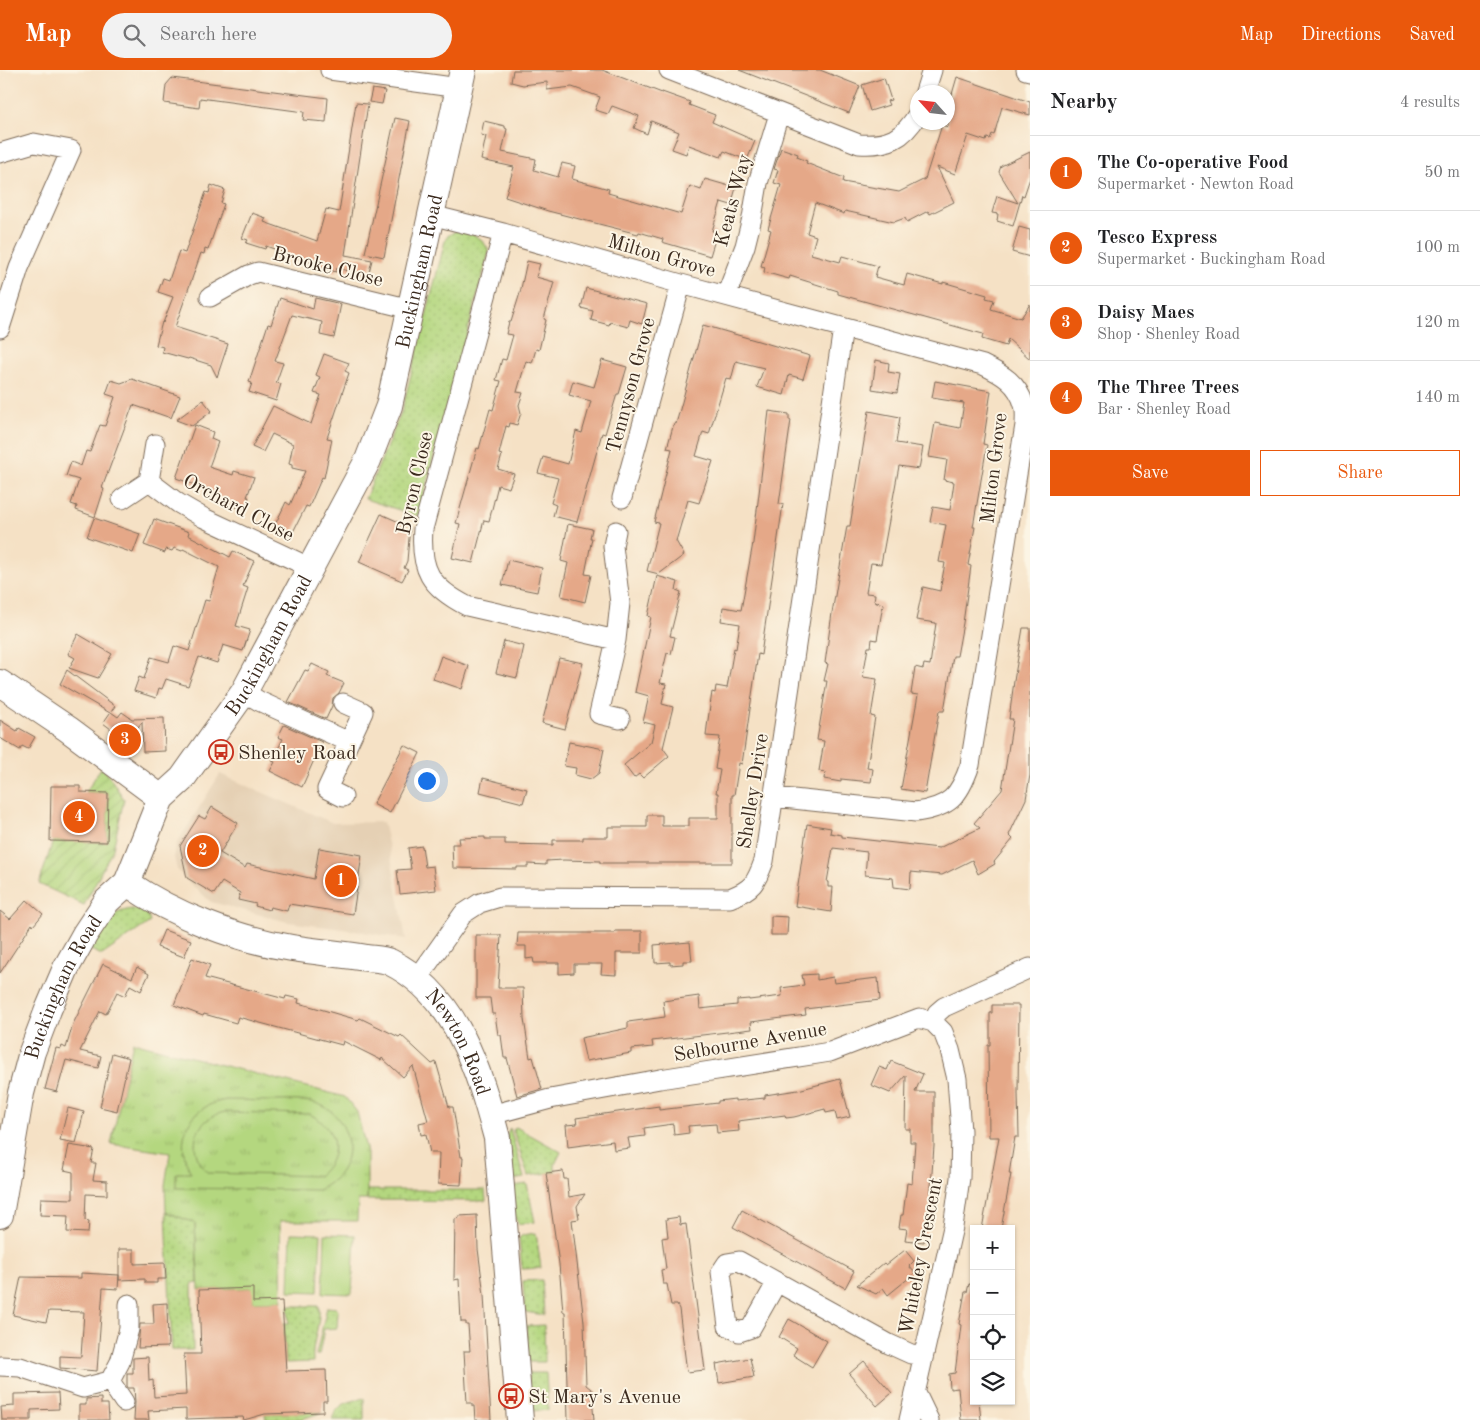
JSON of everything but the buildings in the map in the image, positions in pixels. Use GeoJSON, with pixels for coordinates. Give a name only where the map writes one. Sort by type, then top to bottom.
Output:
{"type":"FeatureCollection","features":[{"type":"Feature","properties":{"kind":"main road","name":"Buckingham Road"},"geometry":{"type":"LineString","coordinates":[[0,1215],[21,1092],[32,1052],[66,968],[85,934],[107,901],[127,883],[162,798],[182,779],[244,692],[368,460],[389,406],[461,79]]}},
{"type":"Feature","properties":{"kind":"main road"},"geometry":{"type":"LineString","coordinates":[[0,683],[68,729],[162,798]]}},
{"type":"Feature","properties":{"kind":"main road","name":"Newton Road"},"geometry":{"type":"LineString","coordinates":[[127,883],[152,900],[196,920],[258,942],[388,961],[417,979],[436,997],[452,1019],[466,1044],[491,1115],[497,1138],[520,1420]]}},
{"type":"Feature","properties":{"kind":"street"},"geometry":{"type":"LineString","coordinates":[[330,70],[461,79]]}},
{"type":"Feature","properties":{"kind":"street"},"geometry":{"type":"LineString","coordinates":[[669,70],[860,144],[878,145],[896,139],[910,128]]}},
{"type":"Feature","properties":{"kind":"street"},"geometry":{"type":"LineString","coordinates":[[927,85],[932,70]]}},
{"type":"Feature","properties":{"kind":"street"},"geometry":{"type":"LineString","coordinates":[[1026,70],[1030,71]]}},
{"type":"Feature","properties":{"kind":"street","name":"Keats Way"},"geometry":{"type":"LineString","coordinates":[[726,296],[745,246],[758,183],[780,114]]}},
{"type":"Feature","properties":{"kind":"street"},"geometry":{"type":"LineString","coordinates":[[0,152],[34,143],[71,150],[19,268],[0,328]]}},
{"type":"Feature","properties":{"kind":"street","name":"Milton Grove"},"geometry":{"type":"LineString","coordinates":[[431,215],[503,233],[681,284],[983,365],[1001,373],[1014,386],[1024,406],[1025,425],[970,765],[964,784],[952,799],[934,809],[916,812],[774,797]]}},
{"type":"Feature","properties":{"kind":"street","name":"Byron Close"},"geometry":{"type":"LineString","coordinates":[[503,233],[423,528],[422,549],[426,568],[434,584],[449,597],[467,606],[616,640]]}},
{"type":"Feature","properties":{"kind":"street","name":"Brooke Close"},"geometry":{"type":"LineString","coordinates":[[210,296],[258,272],[411,309]]}},
{"type":"Feature","properties":{"kind":"street","name":"Tennyson Grove"},"geometry":{"type":"LineString","coordinates":[[622,498],[681,284]]}},
{"type":"Feature","properties":{"kind":"street","name":"Shelley Drive"},"geometry":{"type":"LineString","coordinates":[[417,979],[463,914],[480,903],[500,898],[730,898],[747,891],[758,877],[764,860],[774,797],[843,328]]}},
{"type":"Feature","properties":{"kind":"street"},"geometry":{"type":"LineString","coordinates":[[122,499],[149,480],[155,444]]}},
{"type":"Feature","properties":{"kind":"street","name":"Orchard Close"},"geometry":{"type":"LineString","coordinates":[[149,480],[178,503],[204,518],[311,568]]}},
{"type":"Feature","properties":{"kind":"street"},"geometry":{"type":"LineString","coordinates":[[616,531],[613,546],[620,603],[616,640],[599,714],[620,719]]}},
{"type":"Feature","properties":{"kind":"street"},"geometry":{"type":"LineString","coordinates":[[244,692],[259,701],[349,742]]}},
{"type":"Feature","properties":{"kind":"street"},"geometry":{"type":"LineString","coordinates":[[343,703],[363,712],[327,789],[343,797]]}},
{"type":"Feature","properties":{"kind":"street"},"geometry":{"type":"LineString","coordinates":[[933,1022],[937,1013],[944,1007],[1030,968]]}},
{"type":"Feature","properties":{"kind":"street","name":"Selbourne Avenue"},"geometry":{"type":"LineString","coordinates":[[491,1115],[568,1096],[660,1079],[830,1052],[919,1018],[933,1022]]}},
{"type":"Feature","properties":{"kind":"street","name":"Whiteley Crescent"},"geometry":{"type":"LineString","coordinates":[[909,1420],[922,1356],[953,1227],[960,1178],[961,1131],[956,1079],[950,1050],[943,1032],[933,1022]]}},
{"type":"Feature","properties":{"kind":"street","name":"Whiteley Crescent"},"geometry":{"type":"LineString","coordinates":[[777,1282],[889,1344],[910,1354],[922,1356]]}},
{"type":"Feature","properties":{"kind":"street"},"geometry":{"type":"LineString","coordinates":[[0,1366],[20,1367],[83,1388],[110,1381],[120,1362],[129,1329],[129,1304]]}},
{"type":"Feature","properties":{"kind":"street"},"geometry":{"type":"LineString","coordinates":[[110,1381],[124,1402]]}},
{"type":"Feature","properties":{"kind":"street"},"geometry":{"type":"LineString","coordinates":[[916,1393],[929,1420]]}},
{"type":"Feature","properties":{"kind":"shaded area"},"geometry":{"type":"Polygon","coordinates":[[[220,774],[333,823],[383,822],[406,939],[288,922],[211,902],[185,879],[177,869],[174,857],[176,845],[220,774]]]}},
{"type":"Feature","properties":{"kind":"green space"},"geometry":{"type":"Polygon","coordinates":[[[457,230],[480,239],[489,252],[418,516],[365,499],[402,410],[446,237],[457,230]]]}},
{"type":"Feature","properties":{"kind":"green space"},"geometry":{"type":"Polygon","coordinates":[[[101,768],[107,773],[124,799],[113,849],[84,905],[39,884],[53,841],[107,842],[108,793],[86,792],[101,768]]]}},
{"type":"Feature","properties":{"kind":"green space"},"geometry":{"type":"Polygon","coordinates":[[[132,909],[146,911],[150,922],[102,955],[91,950],[90,943],[111,916],[132,909]]]}},
{"type":"Feature","properties":{"kind":"green space"},"geometry":{"type":"Polygon","coordinates":[[[133,1042],[345,1097],[357,1112],[367,1153],[367,1200],[358,1200],[357,1221],[280,1221],[282,1301],[253,1302],[252,1288],[199,1290],[195,1223],[166,1212],[165,1185],[170,1153],[111,1144],[133,1042]]]}},
{"type":"Feature","properties":{"kind":"green space"},"geometry":{"type":"Polygon","coordinates":[[[232,1100],[302,1101],[319,1104],[333,1113],[346,1133],[348,1149],[343,1169],[335,1179],[318,1190],[176,1188],[176,1173],[191,1173],[184,1149],[184,1137],[188,1126],[193,1117],[202,1109],[213,1104],[232,1100]],[[225,1112],[214,1115],[200,1128],[196,1136],[195,1146],[197,1155],[208,1173],[318,1176],[331,1160],[334,1151],[333,1142],[326,1126],[309,1114],[225,1112]]]}},
{"type":"Feature","properties":{"kind":"green space"},"geometry":{"type":"Polygon","coordinates":[[[516,1127],[561,1152],[555,1164],[555,1172],[528,1176],[513,1130],[516,1127]]]}},
{"type":"Feature","properties":{"kind":"green space"},"geometry":{"type":"Polygon","coordinates":[[[510,1128],[524,1178],[512,1180],[506,1137],[510,1128]]]}},
{"type":"Feature","properties":{"kind":"green space"},"geometry":{"type":"Polygon","coordinates":[[[527,1184],[535,1222],[519,1224],[514,1217],[513,1186],[527,1184]]]}},
{"type":"Feature","properties":{"kind":"green space"},"geometry":{"type":"Polygon","coordinates":[[[367,1190],[485,1190],[486,1201],[367,1200],[367,1190]]]}},
{"type":"Feature","properties":{"kind":"green space"},"geometry":{"type":"Polygon","coordinates":[[[166,1212],[195,1223],[198,1283],[192,1284],[193,1350],[172,1350],[166,1212]]]}},
{"type":"Feature","properties":{"kind":"green space"},"geometry":{"type":"Polygon","coordinates":[[[291,1233],[321,1234],[318,1292],[289,1291],[291,1233]]]}},
{"type":"Feature","properties":{"kind":"green space"},"geometry":{"type":"Polygon","coordinates":[[[536,1233],[541,1268],[522,1269],[519,1238],[523,1235],[536,1233]]]}},
{"type":"Feature","properties":{"kind":"green space"},"geometry":{"type":"Polygon","coordinates":[[[325,1234],[355,1235],[352,1294],[323,1293],[325,1234]]]}},
{"type":"Feature","properties":{"kind":"green space"},"geometry":{"type":"Polygon","coordinates":[[[542,1280],[544,1315],[525,1312],[523,1281],[542,1280]]]}},
{"type":"Feature","properties":{"kind":"green space"},"geometry":{"type":"Polygon","coordinates":[[[288,1306],[319,1306],[313,1362],[286,1363],[284,1323],[289,1323],[288,1306]]]}},
{"type":"Feature","properties":{"kind":"green space"},"geometry":{"type":"Polygon","coordinates":[[[327,1307],[336,1308],[338,1311],[337,1328],[324,1329],[319,1355],[316,1355],[327,1307]]]}},
{"type":"Feature","properties":{"kind":"green space"},"geometry":{"type":"Polygon","coordinates":[[[544,1325],[545,1362],[529,1362],[526,1326],[544,1325]]]}},
{"type":"Feature","properties":{"kind":"green space"},"geometry":{"type":"Polygon","coordinates":[[[529,1373],[546,1373],[548,1410],[527,1411],[529,1373]]]}},
{"type":"Feature","properties":{"kind":"green space"},"geometry":{"type":"Polygon","coordinates":[[[364,1398],[364,1420],[332,1420],[337,1410],[344,1404],[364,1398]]]}},
{"type":"Feature","properties":{"kind":"green space"},"geometry":{"type":"Polygon","coordinates":[[[323,1412],[298,1420],[266,1420],[265,1414],[323,1412]]]}},
{"type":"Feature","properties":{"kind":"place","name":"Daisy Maes"},"geometry":{"type":"Point","coordinates":[125,740]}},
{"type":"Feature","properties":{"kind":"place","name":"Shenley Road"},"geometry":{"type":"Point","coordinates":[221,752]}},
{"type":"Feature","properties":{"kind":"place","name":"The Three Trees"},"geometry":{"type":"Point","coordinates":[79,817]}},
{"type":"Feature","properties":{"kind":"place","name":"Tesco Express"},"geometry":{"type":"Point","coordinates":[203,851]}},
{"type":"Feature","properties":{"kind":"place","name":"The Co-operative Food"},"geometry":{"type":"Point","coordinates":[341,881]}},
{"type":"Feature","properties":{"kind":"place","name":"St Mary's Avenue"},"geometry":{"type":"Point","coordinates":[511,1396]}}]}
